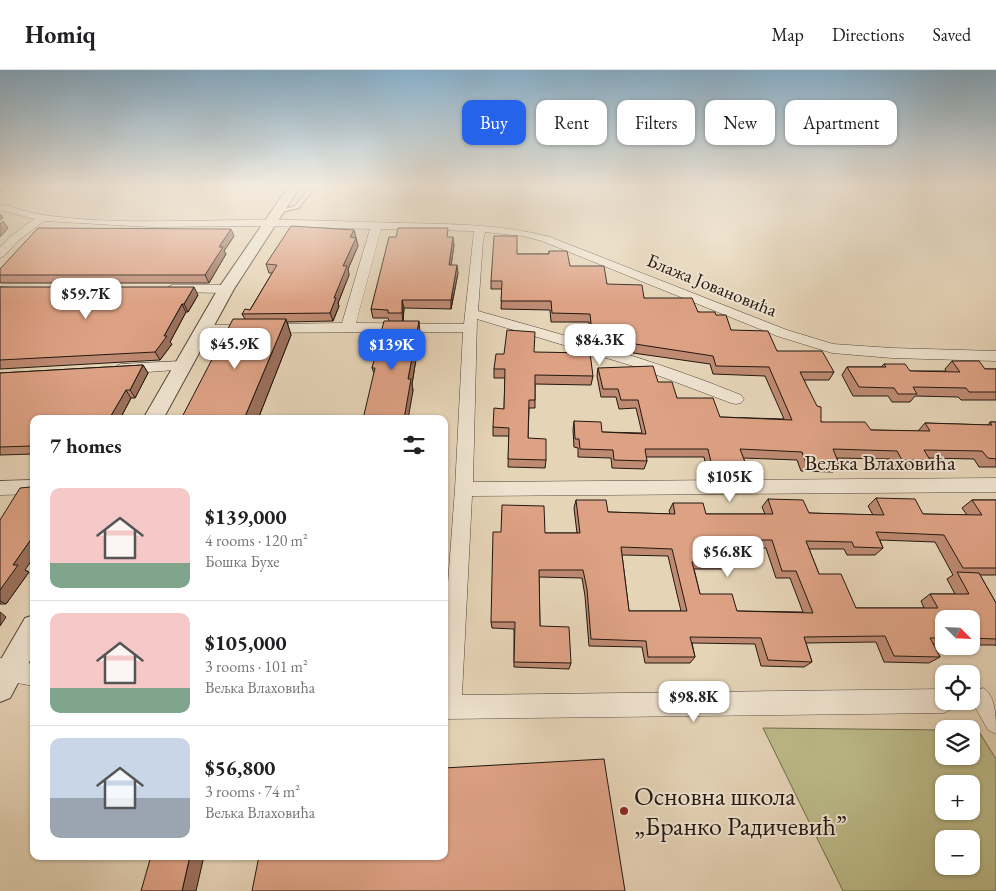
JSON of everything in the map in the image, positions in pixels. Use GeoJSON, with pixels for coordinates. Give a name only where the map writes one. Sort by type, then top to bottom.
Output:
{"type":"FeatureCollection","features":[{"type":"Feature","properties":{"kind":"street"},"geometry":{"type":"LineString","coordinates":[[0,254],[14,239],[32,225]]}},
{"type":"Feature","properties":{"kind":"street"},"geometry":{"type":"LineString","coordinates":[[155,415],[226,289],[267,225]]}},
{"type":"Feature","properties":{"kind":"street"},"geometry":{"type":"LineString","coordinates":[[348,327],[377,225]]}},
{"type":"Feature","properties":{"kind":"street","name":"Блажа Јовановића"},"geometry":{"type":"LineString","coordinates":[[388,225],[480,228],[523,233],[546,239],[782,333],[832,348],[892,353],[996,356]]}},
{"type":"Feature","properties":{"kind":"street"},"geometry":{"type":"LineString","coordinates":[[448,694],[464,489],[470,321],[477,240],[480,228]]}},
{"type":"Feature","properties":{"kind":"street"},"geometry":{"type":"LineString","coordinates":[[156,289],[226,289]]}},
{"type":"Feature","properties":{"kind":"street"},"geometry":{"type":"LineString","coordinates":[[204,329],[348,327],[470,321],[624,358],[696,382],[736,399]]}},
{"type":"Feature","properties":{"kind":"street"},"geometry":{"type":"LineString","coordinates":[[106,370],[183,366]]}},
{"type":"Feature","properties":{"kind":"street","name":"Вељка Влаховића"},"geometry":{"type":"LineString","coordinates":[[464,489],[996,485]]}},
{"type":"Feature","properties":{"kind":"street"},"geometry":{"type":"LineString","coordinates":[[0,488],[30,487]]}},
{"type":"Feature","properties":{"kind":"street"},"geometry":{"type":"LineString","coordinates":[[10,676],[30,635]]}},
{"type":"Feature","properties":{"kind":"street"},"geometry":{"type":"LineString","coordinates":[[983,700],[996,722]]}},
{"type":"Feature","properties":{"kind":"street"},"geometry":{"type":"LineString","coordinates":[[448,707],[935,701]]}},
{"type":"Feature","properties":{"kind":"shaded area"},"geometry":{"type":"Polygon","coordinates":[[[763,728],[935,730],[935,765],[980,765],[980,733],[996,759],[996,891],[843,891],[763,728]]]}},
{"type":"Feature","properties":{"kind":"building"},"geometry":{"type":"Polygon","coordinates":[[[291,226],[354,230],[350,237],[356,238],[343,266],[347,266],[330,313],[242,314],[245,309],[250,310],[277,265],[266,264],[291,226]]]}},
{"type":"Feature","properties":{"kind":"building"},"geometry":{"type":"Polygon","coordinates":[[[38,228],[231,229],[219,247],[223,247],[205,275],[0,275],[0,269],[38,228]]]}},
{"type":"Feature","properties":{"kind":"building"},"geometry":{"type":"Polygon","coordinates":[[[398,228],[448,228],[447,237],[453,237],[449,265],[457,265],[451,300],[402,300],[402,313],[388,313],[388,310],[371,309],[389,237],[396,237],[398,228]]]}},
{"type":"Feature","properties":{"kind":"building"},"geometry":{"type":"Polygon","coordinates":[[[494,236],[517,236],[517,254],[549,254],[549,251],[567,251],[570,266],[604,266],[607,284],[642,285],[644,298],[692,298],[698,312],[715,312],[716,315],[726,315],[731,330],[768,331],[777,351],[822,351],[834,372],[800,372],[817,406],[821,407],[821,422],[865,422],[871,430],[930,431],[925,423],[992,425],[990,422],[996,422],[996,459],[988,458],[982,451],[924,450],[930,460],[902,460],[897,451],[833,449],[839,464],[806,463],[802,452],[740,449],[745,462],[711,462],[708,449],[645,449],[647,461],[614,460],[613,450],[580,449],[579,439],[575,439],[574,421],[601,422],[602,432],[646,434],[638,400],[621,400],[618,389],[603,389],[598,368],[653,366],[658,382],[672,382],[677,398],[713,398],[720,417],[792,420],[769,367],[716,366],[713,356],[635,344],[633,333],[592,332],[590,314],[552,313],[551,301],[501,301],[502,281],[491,281],[494,236]]]}},
{"type":"Feature","properties":{"kind":"building"},"geometry":{"type":"Polygon","coordinates":[[[0,287],[194,287],[164,336],[167,336],[155,352],[0,360],[0,287]]]}},
{"type":"Feature","properties":{"kind":"building"},"geometry":{"type":"Polygon","coordinates":[[[233,319],[286,319],[246,415],[183,415],[233,319]]]}},
{"type":"Feature","properties":{"kind":"building"},"geometry":{"type":"Polygon","coordinates":[[[384,321],[419,321],[408,379],[411,379],[405,415],[364,415],[375,368],[372,368],[384,321]]]}},
{"type":"Feature","properties":{"kind":"building"},"geometry":{"type":"Polygon","coordinates":[[[507,330],[535,332],[534,352],[590,353],[593,376],[535,375],[535,400],[529,400],[528,438],[546,439],[546,460],[508,459],[509,428],[493,427],[494,408],[504,409],[505,369],[494,369],[496,354],[504,354],[507,330]]]}},
{"type":"Feature","properties":{"kind":"building"},"geometry":{"type":"Polygon","coordinates":[[[952,361],[979,361],[985,369],[996,369],[996,392],[969,392],[966,388],[913,387],[917,394],[898,394],[894,388],[859,387],[847,367],[886,367],[884,364],[905,364],[910,371],[960,372],[952,361]]]}},
{"type":"Feature","properties":{"kind":"building"},"geometry":{"type":"Polygon","coordinates":[[[143,365],[130,390],[126,390],[111,415],[30,415],[30,446],[0,447],[0,373],[143,365]]]}},
{"type":"Feature","properties":{"kind":"building"},"geometry":{"type":"Polygon","coordinates":[[[30,487],[30,541],[13,565],[18,565],[0,590],[0,520],[20,488],[30,487]]]}},
{"type":"Feature","properties":{"kind":"building"},"geometry":{"type":"Polygon","coordinates":[[[876,498],[915,499],[923,514],[982,515],[972,500],[996,500],[996,568],[963,568],[944,535],[876,532],[883,548],[854,547],[852,542],[806,541],[819,574],[841,574],[856,608],[938,608],[930,594],[969,594],[957,572],[979,573],[996,603],[996,639],[980,638],[980,610],[935,610],[935,638],[930,638],[935,648],[935,655],[940,657],[894,656],[885,636],[804,637],[812,662],[768,660],[761,638],[690,637],[695,657],[648,657],[646,641],[591,639],[587,589],[583,570],[539,570],[540,626],[569,627],[571,663],[514,662],[515,622],[491,622],[493,532],[501,532],[502,505],[544,506],[545,533],[580,533],[576,500],[606,500],[608,512],[675,514],[673,503],[703,503],[706,514],[773,514],[768,499],[803,500],[809,513],[884,515],[876,498]],[[726,540],[732,562],[692,562],[700,594],[732,594],[737,611],[813,613],[796,571],[782,571],[772,540],[726,540]],[[621,547],[629,611],[687,611],[672,549],[621,547]]]}},
{"type":"Feature","properties":{"kind":"building"},"geometry":{"type":"Polygon","coordinates":[[[604,759],[625,891],[252,891],[258,860],[448,860],[448,768],[604,759]]]}},
{"type":"Feature","properties":{"kind":"building"},"geometry":{"type":"Polygon","coordinates":[[[150,860],[189,860],[182,891],[141,891],[150,860]]]}},
{"type":"Feature","properties":{"kind":"place","name":"Основна школа „Бранко Радичевић”"},"geometry":{"type":"Point","coordinates":[624,811]}}]}
